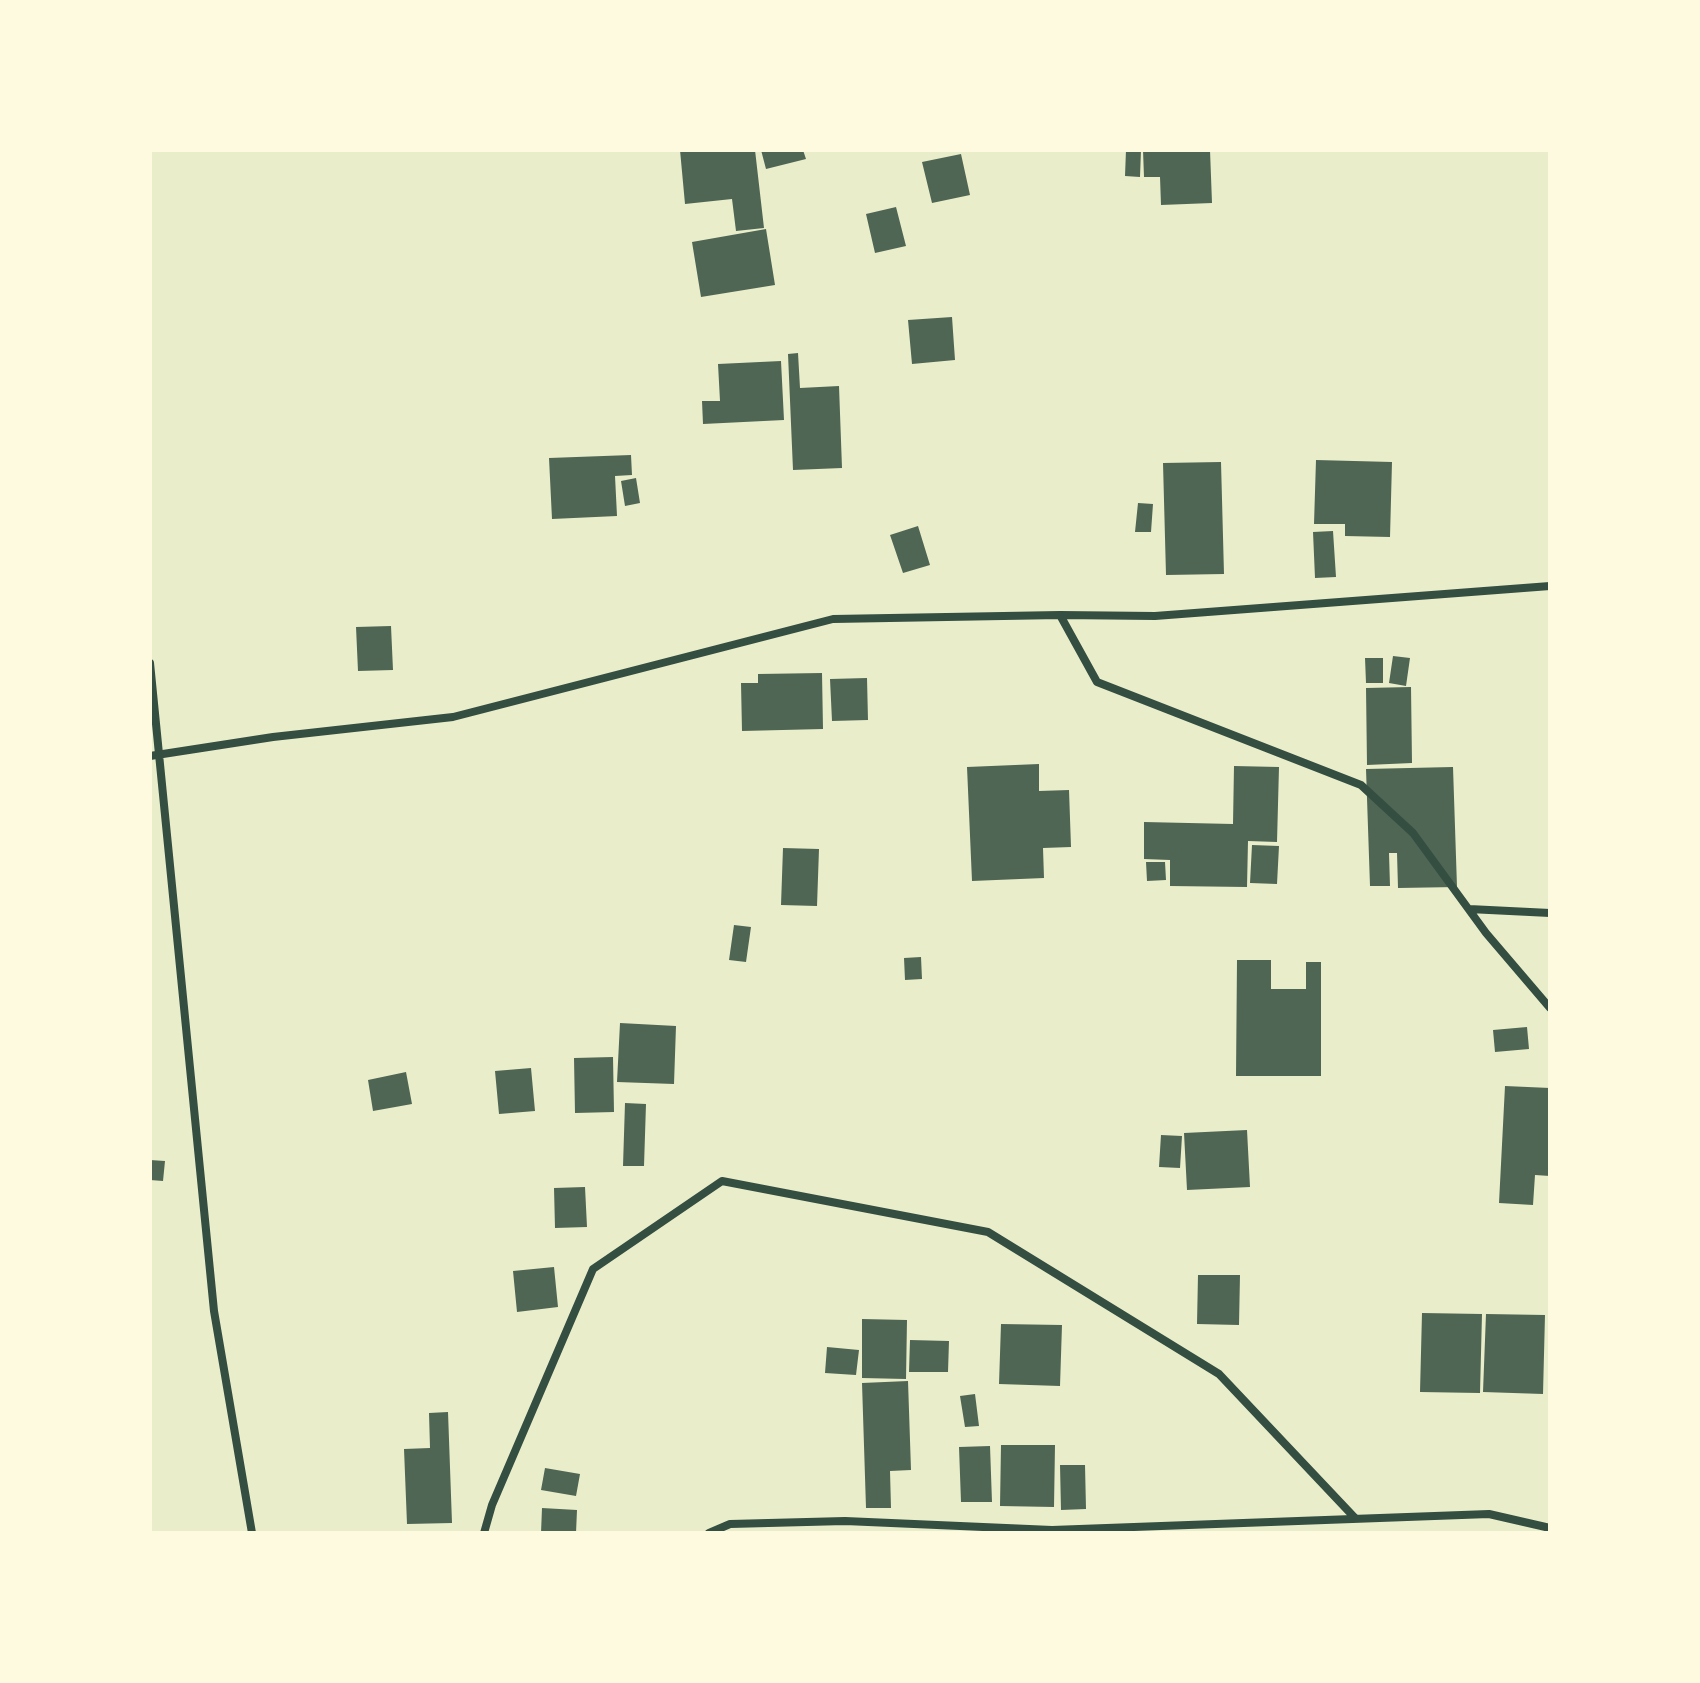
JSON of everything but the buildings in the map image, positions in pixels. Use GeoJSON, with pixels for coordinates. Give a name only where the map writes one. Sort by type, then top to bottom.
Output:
{"type":"FeatureCollection","features":[{"type":"Feature","properties":{"kind":"street"},"geometry":{"type":"LineString","coordinates":[[154,755],[453,717],[833,619],[1155,616],[1550,586]]}},
{"type":"Feature","properties":{"kind":"street"},"geometry":{"type":"LineString","coordinates":[[1060,615],[1097,682],[1361,785],[1413,833],[1469,909],[1550,1008]]}},
{"type":"Feature","properties":{"kind":"street"},"geometry":{"type":"LineString","coordinates":[[150,663],[154,755],[214,1311],[252,1533]]}},
{"type":"Feature","properties":{"kind":"street"},"geometry":{"type":"LineString","coordinates":[[1469,909],[1550,913]]}},
{"type":"Feature","properties":{"kind":"street"},"geometry":{"type":"LineString","coordinates":[[484,1533],[498,1491],[593,1269],[722,1181],[988,1232],[1219,1374],[1355,1518]]}},
{"type":"Feature","properties":{"kind":"street"},"geometry":{"type":"LineString","coordinates":[[709,1533],[730,1524],[845,1521],[1052,1530],[1489,1514],[1550,1528]]}}]}
